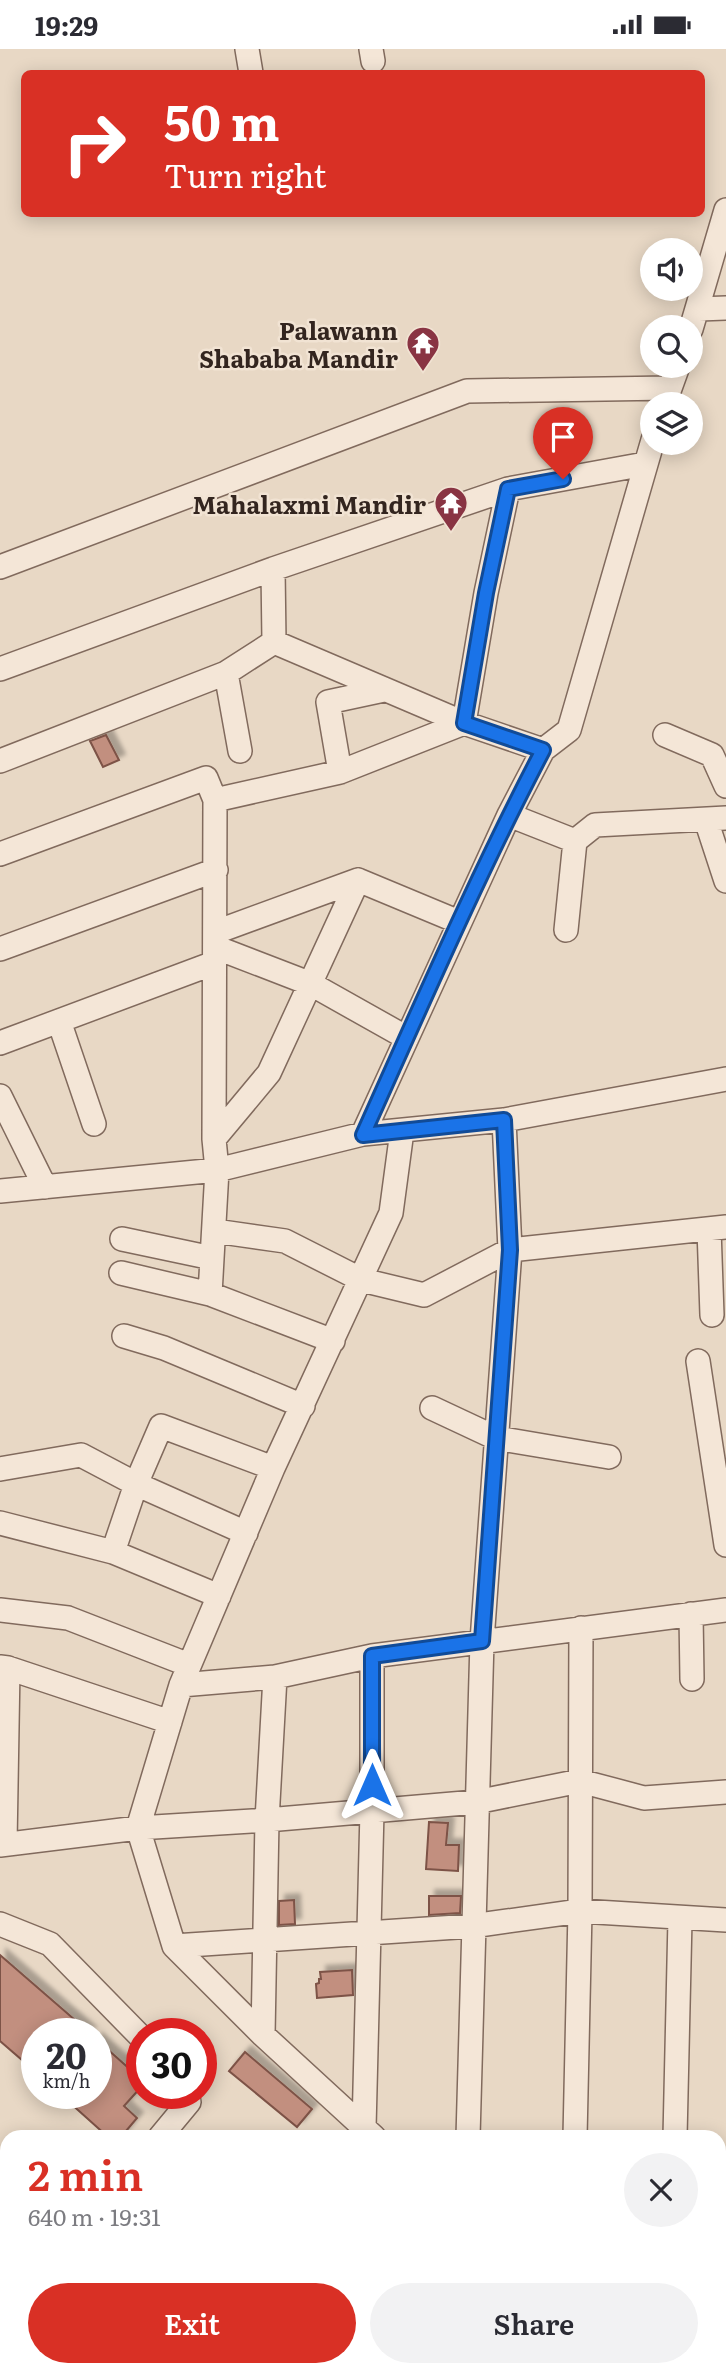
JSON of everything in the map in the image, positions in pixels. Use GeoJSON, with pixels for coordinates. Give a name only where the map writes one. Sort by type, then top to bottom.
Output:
{"type":"FeatureCollection","features":[{"type":"Feature","properties":{"kind":"street"},"geometry":{"type":"LineString","coordinates":[[247,49],[250,70]]}},
{"type":"Feature","properties":{"kind":"street"},"geometry":{"type":"LineString","coordinates":[[696,315],[726,209]]}},
{"type":"Feature","properties":{"kind":"street"},"geometry":{"type":"LineString","coordinates":[[703,316],[726,308]]}},
{"type":"Feature","properties":{"kind":"street"},"geometry":{"type":"LineString","coordinates":[[0,567],[467,391],[640,395]]}},
{"type":"Feature","properties":{"kind":"street"},"geometry":{"type":"LineString","coordinates":[[363,1135],[509,815],[543,750],[569,730],[648,455]]}},
{"type":"Feature","properties":{"kind":"street"},"geometry":{"type":"LineString","coordinates":[[0,669],[273,569],[508,489],[645,464]]}},
{"type":"Feature","properties":{"kind":"street"},"geometry":{"type":"LineString","coordinates":[[464,723],[486,593],[508,489]]}},
{"type":"Feature","properties":{"kind":"street"},"geometry":{"type":"LineString","coordinates":[[273,569],[274,642]]}},
{"type":"Feature","properties":{"kind":"street"},"geometry":{"type":"LineString","coordinates":[[274,642],[464,723],[543,750]]}},
{"type":"Feature","properties":{"kind":"street"},"geometry":{"type":"LineString","coordinates":[[0,761],[226,673],[274,642]]}},
{"type":"Feature","properties":{"kind":"street"},"geometry":{"type":"LineString","coordinates":[[226,673],[240,751]]}},
{"type":"Feature","properties":{"kind":"street"},"geometry":{"type":"LineString","coordinates":[[340,772],[328,702],[384,690]]}},
{"type":"Feature","properties":{"kind":"street"},"geometry":{"type":"LineString","coordinates":[[215,800],[340,772],[464,723]]}},
{"type":"Feature","properties":{"kind":"street"},"geometry":{"type":"LineString","coordinates":[[665,735],[712,755],[726,786]]}},
{"type":"Feature","properties":{"kind":"street"},"geometry":{"type":"LineString","coordinates":[[0,854],[206,778],[215,800],[216,870],[214,1139],[217,1170],[210,1294]]}},
{"type":"Feature","properties":{"kind":"street"},"geometry":{"type":"LineString","coordinates":[[509,815],[575,841]]}},
{"type":"Feature","properties":{"kind":"street"},"geometry":{"type":"LineString","coordinates":[[566,930],[575,841],[595,825],[716,819],[726,881]]}},
{"type":"Feature","properties":{"kind":"street"},"geometry":{"type":"LineString","coordinates":[[0,949],[216,870]]}},
{"type":"Feature","properties":{"kind":"street"},"geometry":{"type":"LineString","coordinates":[[0,1043],[59,1021],[358,880],[458,922]]}},
{"type":"Feature","properties":{"kind":"street"},"geometry":{"type":"LineString","coordinates":[[214,1139],[270,1073],[358,880]]}},
{"type":"Feature","properties":{"kind":"street"},"geometry":{"type":"LineString","coordinates":[[215,947],[311,984],[407,1038]]}},
{"type":"Feature","properties":{"kind":"street"},"geometry":{"type":"LineString","coordinates":[[59,1021],[94,1124]]}},
{"type":"Feature","properties":{"kind":"street"},"geometry":{"type":"LineString","coordinates":[[0,1191],[217,1170],[363,1135],[504,1120],[726,1079]]}},
{"type":"Feature","properties":{"kind":"street"},"geometry":{"type":"LineString","coordinates":[[0,1096],[45,1187]]}},
{"type":"Feature","properties":{"kind":"street"},"geometry":{"type":"LineString","coordinates":[[468,2130],[482,1641],[510,1250],[504,1120]]}},
{"type":"Feature","properties":{"kind":"street"},"geometry":{"type":"LineString","coordinates":[[367,2130],[263,2035],[174,1946],[138,1828],[185,1675],[274,1468],[391,1213],[402,1131]]}},
{"type":"Feature","properties":{"kind":"street"},"geometry":{"type":"LineString","coordinates":[[215,1231],[285,1241],[362,1280],[424,1295],[510,1250],[717,1228],[712,1315]]}},
{"type":"Feature","properties":{"kind":"street"},"geometry":{"type":"LineString","coordinates":[[122,1239],[212,1258]]}},
{"type":"Feature","properties":{"kind":"street"},"geometry":{"type":"LineString","coordinates":[[121,1273],[210,1294],[333,1341]]}},
{"type":"Feature","properties":{"kind":"street"},"geometry":{"type":"LineString","coordinates":[[124,1336],[164,1348],[303,1406]]}},
{"type":"Feature","properties":{"kind":"street"},"geometry":{"type":"LineString","coordinates":[[698,1361],[726,1545]]}},
{"type":"Feature","properties":{"kind":"street"},"geometry":{"type":"LineString","coordinates":[[432,1408],[496,1438],[609,1457]]}},
{"type":"Feature","properties":{"kind":"street"},"geometry":{"type":"LineString","coordinates":[[113,1552],[160,1426],[274,1468]]}},
{"type":"Feature","properties":{"kind":"street"},"geometry":{"type":"LineString","coordinates":[[0,1469],[81,1455],[136,1485],[246,1533]]}},
{"type":"Feature","properties":{"kind":"street"},"geometry":{"type":"LineString","coordinates":[[0,1523],[113,1552],[219,1596]]}},
{"type":"Feature","properties":{"kind":"street"},"geometry":{"type":"LineString","coordinates":[[0,1610],[68,1618],[185,1675],[275,1677],[372,1656],[726,1610]]}},
{"type":"Feature","properties":{"kind":"street"},"geometry":{"type":"LineString","coordinates":[[691,1614],[692,1679]]}},
{"type":"Feature","properties":{"kind":"street"},"geometry":{"type":"LineString","coordinates":[[575,2130],[580,1911],[580,1628]]}},
{"type":"Feature","properties":{"kind":"street"},"geometry":{"type":"LineString","coordinates":[[369,2130],[368,1933],[372,1811],[372,1656]]}},
{"type":"Feature","properties":{"kind":"street"},"geometry":{"type":"LineString","coordinates":[[170,1722],[4,1667],[3,1845],[138,1828],[476,1802],[580,1781],[644,1798],[726,1792]]}},
{"type":"Feature","properties":{"kind":"street"},"geometry":{"type":"LineString","coordinates":[[263,2035],[267,1820],[275,1677]]}},
{"type":"Feature","properties":{"kind":"street"},"geometry":{"type":"LineString","coordinates":[[174,1946],[472,1926],[580,1911],[726,1920]]}},
{"type":"Feature","properties":{"kind":"street"},"geometry":{"type":"LineString","coordinates":[[675,2130],[680,1919]]}},
{"type":"Feature","properties":{"kind":"street"},"geometry":{"type":"LineString","coordinates":[[0,1924],[50,1944],[126,2022]]}},
{"type":"Feature","properties":{"kind":"street"},"geometry":{"type":"LineString","coordinates":[[166,2130],[183,2109]]}},
{"type":"Feature","properties":{"kind":"building"},"geometry":{"type":"Polygon","coordinates":[[[106,735],[119,760],[103,767],[90,741],[106,735]]]}},
{"type":"Feature","properties":{"kind":"building"},"geometry":{"type":"Polygon","coordinates":[[[429,1822],[448,1823],[446,1845],[459,1845],[458,1871],[426,1869],[429,1822]]]}},
{"type":"Feature","properties":{"kind":"building"},"geometry":{"type":"Polygon","coordinates":[[[429,1896],[461,1896],[460,1913],[429,1915],[429,1896]]]}},
{"type":"Feature","properties":{"kind":"building"},"geometry":{"type":"Polygon","coordinates":[[[294,1900],[295,1924],[279,1925],[279,1901],[294,1900]]]}},
{"type":"Feature","properties":{"kind":"building"},"geometry":{"type":"Polygon","coordinates":[[[0,1955],[73,2018],[21,2018],[21,2059],[0,2041],[0,1955]]]}},
{"type":"Feature","properties":{"kind":"building"},"geometry":{"type":"Polygon","coordinates":[[[352,1970],[353,1995],[317,1998],[316,1984],[321,1979],[320,1972],[352,1970]]]}},
{"type":"Feature","properties":{"kind":"building"},"geometry":{"type":"Polygon","coordinates":[[[245,2052],[312,2109],[297,2127],[229,2071],[245,2052]]]}},
{"type":"Feature","properties":{"kind":"building"},"geometry":{"type":"Polygon","coordinates":[[[112,2053],[126,2066],[124,2106],[137,2118],[127,2130],[100,2130],[77,2109],[112,2109],[112,2053]]]}},
{"type":"Feature","properties":{"kind":"place","name":"Palawann Shababa Mandir"},"geometry":{"type":"Point","coordinates":[423,373]}},
{"type":"Feature","properties":{"kind":"place","name":"Mahalaxmi Mandir"},"geometry":{"type":"Point","coordinates":[451,533]}},
{"type":"Feature","properties":{"kind":"route"},"geometry":{"type":"LineString","coordinates":[[372,1785],[372,1656],[482,1641],[510,1250],[504,1120],[363,1135],[468,901],[543,750],[464,723],[486,593],[508,489],[563,479]]}}]}
